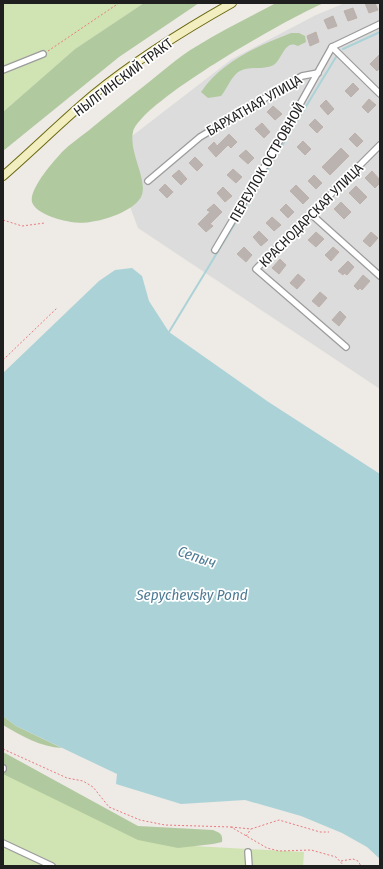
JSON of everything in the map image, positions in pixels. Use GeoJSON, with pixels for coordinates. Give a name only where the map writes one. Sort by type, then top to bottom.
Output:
{"type":"FeatureCollection","features":[{"type":"Feature","properties":{"kind":"main road","name":"НЫЛГИНСКИЙ ТРАКТ"},"geometry":{"type":"LineString","coordinates":[[3,176],[93,95],[144,58],[202,20],[232,3]]}},
{"type":"Feature","properties":{"kind":"street"},"geometry":{"type":"LineString","coordinates":[[380,24],[332,47],[380,94]]}},
{"type":"Feature","properties":{"kind":"street","name":"БАРХАТНАЯ УЛИЦА"},"geometry":{"type":"LineString","coordinates":[[148,181],[200,137],[302,76],[318,73],[332,47]]}},
{"type":"Feature","properties":{"kind":"street"},"geometry":{"type":"LineString","coordinates":[[3,70],[43,54]]}},
{"type":"Feature","properties":{"kind":"street","name":"ПЕРЕУЛОК ОСТРОВНОЙ"},"geometry":{"type":"LineString","coordinates":[[215,250],[318,73]]}},
{"type":"Feature","properties":{"kind":"street","name":"КРАСНОДАРСКАЯ УЛИЦА"},"geometry":{"type":"LineString","coordinates":[[346,347],[256,269],[380,145]]}},
{"type":"Feature","properties":{"kind":"street"},"geometry":{"type":"LineString","coordinates":[[311,214],[380,276]]}},
{"type":"Feature","properties":{"kind":"street"},"geometry":{"type":"LineString","coordinates":[[3,843],[52,866]]}},
{"type":"Feature","properties":{"kind":"street"},"geometry":{"type":"LineString","coordinates":[[248,852],[249,866]]}},
{"type":"Feature","properties":{"kind":"path"},"geometry":{"type":"LineString","coordinates":[[43,54],[65,41],[119,3]]}},
{"type":"Feature","properties":{"kind":"path"},"geometry":{"type":"LineString","coordinates":[[3,220],[22,226],[45,223]]}},
{"type":"Feature","properties":{"kind":"path"},"geometry":{"type":"LineString","coordinates":[[3,360],[57,308]]}},
{"type":"Feature","properties":{"kind":"path"},"geometry":{"type":"LineString","coordinates":[[3,749],[67,778],[83,781],[93,787],[109,807],[140,820],[165,825],[251,829],[279,820],[320,832],[329,832]]}},
{"type":"Feature","properties":{"kind":"path"},"geometry":{"type":"LineString","coordinates":[[230,827],[267,848],[279,851],[311,850],[336,857],[344,866]]}},
{"type":"Feature","properties":{"kind":"path"},"geometry":{"type":"LineString","coordinates":[[246,837],[251,829]]}},
{"type":"Feature","properties":{"kind":"path"},"geometry":{"type":"LineString","coordinates":[[340,861],[353,859],[358,861],[360,866]]}},
{"type":"Feature","properties":{"kind":"shaded area"},"geometry":{"type":"Polygon","coordinates":[[[345,3],[380,3],[380,389],[138,228],[110,153],[232,59],[316,15],[345,3]]]}},
{"type":"Feature","properties":{"kind":"green space"},"geometry":{"type":"Polygon","coordinates":[[[3,3],[144,3],[75,49],[3,112],[3,3]]]}},
{"type":"Feature","properties":{"kind":"green space"},"geometry":{"type":"Polygon","coordinates":[[[144,3],[199,3],[119,57],[3,151],[3,112],[75,49],[144,3]]]}},
{"type":"Feature","properties":{"kind":"green space"},"geometry":{"type":"Polygon","coordinates":[[[276,3],[324,3],[306,11],[219,61],[188,81],[161,101],[142,118],[133,132],[132,141],[143,186],[142,194],[139,200],[117,215],[97,221],[79,223],[49,216],[34,206],[32,197],[34,190],[42,176],[68,146],[183,55],[217,34],[276,3]]]}},
{"type":"Feature","properties":{"kind":"green space"},"geometry":{"type":"Polygon","coordinates":[[[291,33],[299,33],[305,36],[306,42],[298,46],[294,44],[287,47],[276,63],[272,66],[241,70],[232,78],[221,96],[208,98],[201,92],[219,72],[230,63],[266,43],[291,33]]]}},
{"type":"Feature","properties":{"kind":"green space"},"geometry":{"type":"Polygon","coordinates":[[[3,716],[16,726],[62,748],[46,746],[17,733],[3,725],[3,716]]]}},
{"type":"Feature","properties":{"kind":"green space"},"geometry":{"type":"Polygon","coordinates":[[[3,752],[138,826],[213,830],[220,834],[222,837],[222,842],[178,848],[138,840],[3,774],[3,752]]]}},
{"type":"Feature","properties":{"kind":"green space"},"geometry":{"type":"Polygon","coordinates":[[[3,760],[176,845],[304,852],[303,866],[3,866],[3,760]]]}},
{"type":"Feature","properties":{"kind":"water","name":"Sepychevsky Pond"},"geometry":{"type":"Polygon","coordinates":[[[132,268],[142,276],[149,301],[169,332],[267,401],[380,474],[380,859],[367,847],[342,833],[301,816],[245,800],[181,804],[116,784],[117,774],[16,726],[3,716],[3,373],[99,281],[115,270],[132,268]]]}},
{"type":"Feature","properties":{"kind":"building"},"geometry":{"type":"Polygon","coordinates":[[[365,3],[375,3],[378,10],[369,13],[365,3]]]}},
{"type":"Feature","properties":{"kind":"building"},"geometry":{"type":"Polygon","coordinates":[[[353,8],[357,18],[348,21],[344,11],[353,8]]]}},
{"type":"Feature","properties":{"kind":"building"},"geometry":{"type":"Polygon","coordinates":[[[333,16],[337,26],[328,29],[324,20],[333,16]]]}},
{"type":"Feature","properties":{"kind":"building"},"geometry":{"type":"Polygon","coordinates":[[[316,32],[319,42],[310,46],[307,36],[316,32]]]}},
{"type":"Feature","properties":{"kind":"building"},"geometry":{"type":"Polygon","coordinates":[[[380,54],[380,68],[377,71],[370,64],[380,54]]]}},
{"type":"Feature","properties":{"kind":"building"},"geometry":{"type":"Polygon","coordinates":[[[353,83],[359,89],[351,97],[345,91],[353,83]]]}},
{"type":"Feature","properties":{"kind":"building"},"geometry":{"type":"Polygon","coordinates":[[[369,99],[376,105],[368,113],[362,107],[369,99]]]}},
{"type":"Feature","properties":{"kind":"building"},"geometry":{"type":"Polygon","coordinates":[[[326,100],[334,109],[328,115],[320,106],[326,100]]]}},
{"type":"Feature","properties":{"kind":"building"},"geometry":{"type":"Polygon","coordinates":[[[273,106],[282,114],[275,120],[267,112],[273,106]]]}},
{"type":"Feature","properties":{"kind":"building"},"geometry":{"type":"Polygon","coordinates":[[[315,119],[323,127],[317,133],[309,125],[315,119]]]}},
{"type":"Feature","properties":{"kind":"building"},"geometry":{"type":"Polygon","coordinates":[[[262,123],[270,132],[264,138],[255,129],[262,123]]]}},
{"type":"Feature","properties":{"kind":"building"},"geometry":{"type":"Polygon","coordinates":[[[355,133],[363,141],[357,147],[349,139],[355,133]]]}},
{"type":"Feature","properties":{"kind":"building"},"geometry":{"type":"Polygon","coordinates":[[[229,134],[237,142],[231,148],[228,145],[216,157],[208,148],[214,142],[217,146],[229,134]]]}},
{"type":"Feature","properties":{"kind":"building"},"geometry":{"type":"Polygon","coordinates":[[[303,141],[311,149],[305,155],[297,147],[303,141]]]}},
{"type":"Feature","properties":{"kind":"building"},"geometry":{"type":"Polygon","coordinates":[[[341,148],[349,156],[330,175],[322,167],[341,148]]]}},
{"type":"Feature","properties":{"kind":"building"},"geometry":{"type":"Polygon","coordinates":[[[246,150],[254,158],[248,164],[239,156],[246,150]]]}},
{"type":"Feature","properties":{"kind":"building"},"geometry":{"type":"Polygon","coordinates":[[[195,157],[203,165],[197,171],[189,163],[195,157]]]}},
{"type":"Feature","properties":{"kind":"building"},"geometry":{"type":"Polygon","coordinates":[[[233,169],[242,177],[236,183],[227,175],[233,169]]]}},
{"type":"Feature","properties":{"kind":"building"},"geometry":{"type":"Polygon","coordinates":[[[179,170],[187,179],[181,185],[172,176],[179,170]]]}},
{"type":"Feature","properties":{"kind":"building"},"geometry":{"type":"Polygon","coordinates":[[[372,171],[380,180],[380,183],[375,188],[365,178],[372,171]]]}},
{"type":"Feature","properties":{"kind":"building"},"geometry":{"type":"Polygon","coordinates":[[[314,175],[322,183],[316,189],[308,181],[314,175]]]}},
{"type":"Feature","properties":{"kind":"building"},"geometry":{"type":"Polygon","coordinates":[[[165,184],[173,192],[167,198],[159,190],[165,184]]]}},
{"type":"Feature","properties":{"kind":"building"},"geometry":{"type":"Polygon","coordinates":[[[296,185],[309,198],[303,204],[290,191],[296,185]]]}},
{"type":"Feature","properties":{"kind":"building"},"geometry":{"type":"Polygon","coordinates":[[[356,186],[367,197],[360,204],[349,193],[356,186]]]}},
{"type":"Feature","properties":{"kind":"building"},"geometry":{"type":"Polygon","coordinates":[[[223,187],[232,196],[225,202],[217,193],[223,187]]]}},
{"type":"Feature","properties":{"kind":"building"},"geometry":{"type":"Polygon","coordinates":[[[341,202],[351,212],[344,219],[334,209],[341,202]]]}},
{"type":"Feature","properties":{"kind":"building"},"geometry":{"type":"Polygon","coordinates":[[[214,204],[222,212],[210,224],[213,226],[206,232],[198,224],[210,212],[207,210],[214,204]]]}},
{"type":"Feature","properties":{"kind":"building"},"geometry":{"type":"Polygon","coordinates":[[[286,204],[294,212],[288,218],[280,210],[286,204]]]}},
{"type":"Feature","properties":{"kind":"building"},"geometry":{"type":"Polygon","coordinates":[[[272,217],[281,225],[274,231],[266,223],[272,217]]]}},
{"type":"Feature","properties":{"kind":"building"},"geometry":{"type":"Polygon","coordinates":[[[259,231],[268,240],[261,246],[253,237],[259,231]]]}},
{"type":"Feature","properties":{"kind":"building"},"geometry":{"type":"Polygon","coordinates":[[[316,232],[324,239],[316,247],[308,240],[316,232]]]}},
{"type":"Feature","properties":{"kind":"building"},"geometry":{"type":"Polygon","coordinates":[[[371,232],[378,238],[370,247],[363,241],[371,232]]]}},
{"type":"Feature","properties":{"kind":"building"},"geometry":{"type":"Polygon","coordinates":[[[244,247],[252,255],[246,262],[237,254],[244,247]]]}},
{"type":"Feature","properties":{"kind":"building"},"geometry":{"type":"Polygon","coordinates":[[[333,247],[339,252],[331,261],[325,255],[333,247]]]}},
{"type":"Feature","properties":{"kind":"building"},"geometry":{"type":"Polygon","coordinates":[[[280,259],[286,265],[279,274],[272,268],[280,259]]]}},
{"type":"Feature","properties":{"kind":"building"},"geometry":{"type":"Polygon","coordinates":[[[348,261],[354,267],[347,275],[344,273],[343,275],[338,271],[348,261]]]}},
{"type":"Feature","properties":{"kind":"building"},"geometry":{"type":"Polygon","coordinates":[[[298,274],[305,280],[297,289],[290,283],[298,274]]]}},
{"type":"Feature","properties":{"kind":"building"},"geometry":{"type":"Polygon","coordinates":[[[363,275],[370,281],[362,290],[360,288],[358,290],[354,286],[363,275]]]}},
{"type":"Feature","properties":{"kind":"building"},"geometry":{"type":"Polygon","coordinates":[[[320,292],[327,298],[319,307],[312,301],[320,292]]]}},
{"type":"Feature","properties":{"kind":"building"},"geometry":{"type":"Polygon","coordinates":[[[340,311],[346,317],[339,326],[332,320],[340,311]]]}},
{"type":"Feature","properties":{"kind":"waterway"},"geometry":{"type":"LineString","coordinates":[[343,49],[380,32]]}},
{"type":"Feature","properties":{"kind":"waterway"},"geometry":{"type":"LineString","coordinates":[[169,332],[336,57]]}},
{"type":"Feature","properties":{"kind":"water label","name":"Сепыч"},"geometry":{"type":"Point","coordinates":[197,557]}}]}
